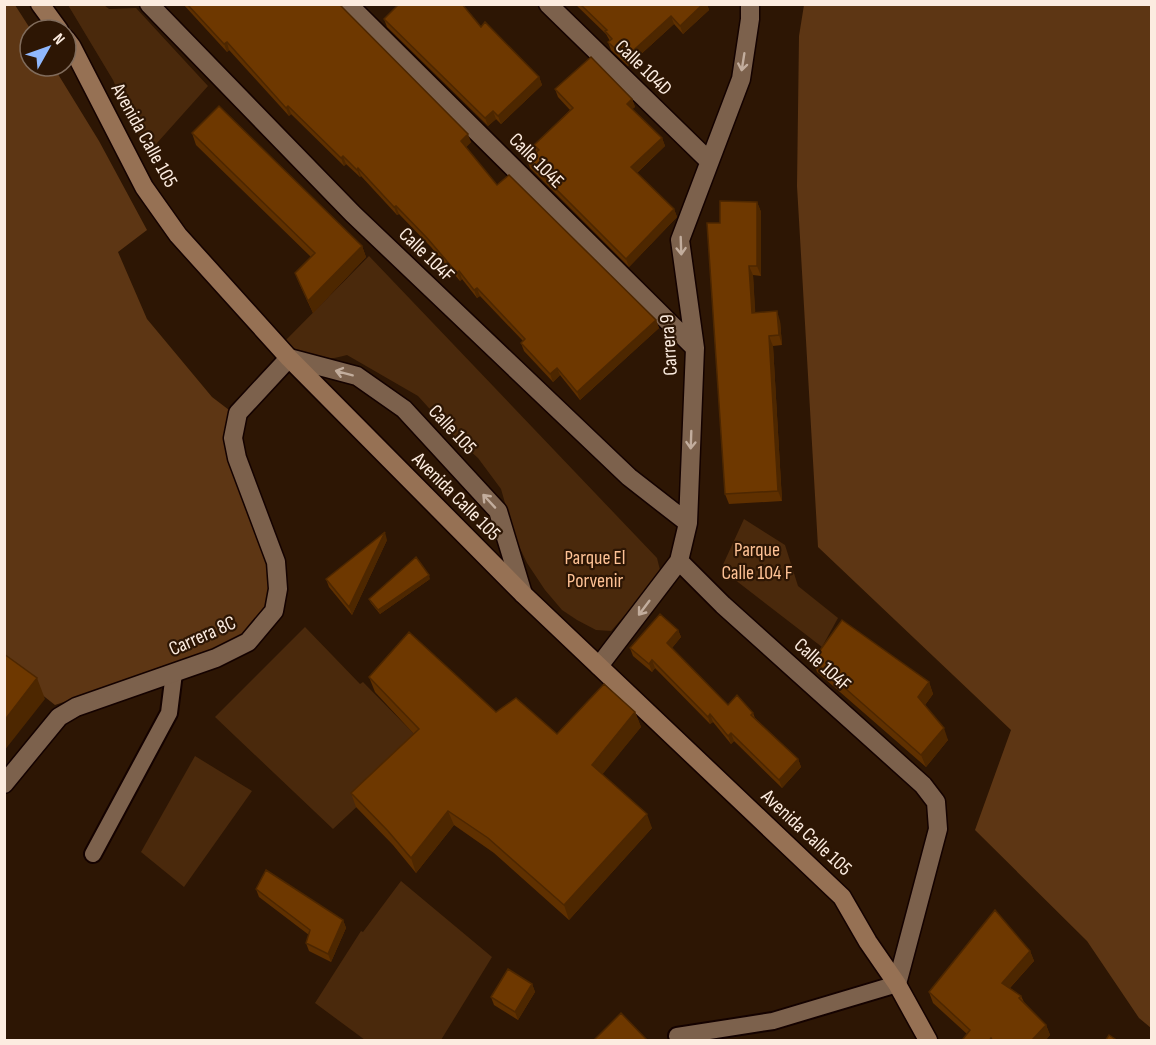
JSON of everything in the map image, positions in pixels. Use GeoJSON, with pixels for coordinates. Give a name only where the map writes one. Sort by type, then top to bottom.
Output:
{"type":"FeatureCollection","features":[{"type":"Feature","properties":{"kind":"main road"},"geometry":{"type":"LineString","coordinates":[[40,4],[50,18]]}},
{"type":"Feature","properties":{"kind":"main road","name":"Avenida Calle 105"},"geometry":{"type":"LineString","coordinates":[[78,59],[144,187],[178,235],[289,358],[522,594],[842,897],[868,942],[897,984],[928,1041]]}},
{"type":"Feature","properties":{"kind":"street","name":"Calle 104F"},"geometry":{"type":"LineString","coordinates":[[148,4],[353,214],[628,477],[688,523]]}},
{"type":"Feature","properties":{"kind":"street","name":"Calle 104E"},"geometry":{"type":"LineString","coordinates":[[348,4],[694,348]]}},
{"type":"Feature","properties":{"kind":"street","name":"Calle 104D"},"geometry":{"type":"LineString","coordinates":[[548,4],[709,161]]}},
{"type":"Feature","properties":{"kind":"street"},"geometry":{"type":"LineString","coordinates":[[736,4],[750,12]]}},
{"type":"Feature","properties":{"kind":"street","name":"Carrera 9"},"geometry":{"type":"LineString","coordinates":[[599,666],[679,561],[688,523],[694,348],[680,240],[741,79],[750,12]]}},
{"type":"Feature","properties":{"kind":"street","name":"Calle 105"},"geometry":{"type":"LineString","coordinates":[[289,358],[357,376],[404,409],[498,511],[522,594]]}},
{"type":"Feature","properties":{"kind":"street","name":"Carrera 8C"},"geometry":{"type":"LineString","coordinates":[[4,784],[59,717],[76,707],[216,658],[248,642],[274,611],[278,589],[276,562],[237,458],[233,438],[238,413],[289,358]]}},
{"type":"Feature","properties":{"kind":"street","name":"Calle 104F"},"geometry":{"type":"LineString","coordinates":[[679,561],[723,605],[923,785],[936,802],[938,830],[897,984]]}},
{"type":"Feature","properties":{"kind":"lane"},"geometry":{"type":"LineString","coordinates":[[93,854],[169,714],[174,672]]}},
{"type":"Feature","properties":{"kind":"lane"},"geometry":{"type":"LineString","coordinates":[[677,1036],[772,1021],[897,984]]}},
{"type":"Feature","properties":{"kind":"green space"},"geometry":{"type":"Polygon","coordinates":[[[68,5],[104,5],[109,9],[136,8],[208,86],[149,152],[132,124],[113,80],[78,22],[78,18],[68,5]]]}},
{"type":"Feature","properties":{"kind":"green space","name":"Parque El Porvenir"},"geometry":{"type":"Polygon","coordinates":[[[369,256],[657,558],[661,574],[611,631],[596,630],[577,620],[562,610],[545,590],[527,563],[515,538],[501,489],[478,458],[457,439],[418,396],[347,355],[329,358],[313,357],[282,344],[369,256]]]}},
{"type":"Feature","properties":{"kind":"green space","name":"Parque Calle 104 F"},"geometry":{"type":"Polygon","coordinates":[[[744,519],[785,545],[798,586],[838,618],[822,647],[721,569],[744,519]]]}},
{"type":"Feature","properties":{"kind":"green space"},"geometry":{"type":"Polygon","coordinates":[[[305,627],[360,684],[363,682],[424,744],[333,829],[215,717],[305,627]]]}},
{"type":"Feature","properties":{"kind":"green space"},"geometry":{"type":"Polygon","coordinates":[[[195,756],[252,791],[184,887],[141,852],[195,756]]]}},
{"type":"Feature","properties":{"kind":"green space"},"geometry":{"type":"Polygon","coordinates":[[[401,881],[492,957],[441,1040],[365,1040],[315,1003],[361,931],[363,932],[401,881]]]}},
{"type":"Feature","properties":{"kind":"shaded area"},"geometry":{"type":"Polygon","coordinates":[[[4,5],[15,5],[23,18],[18,18],[18,78],[60,78],[99,141],[147,230],[118,252],[147,319],[212,397],[233,413],[274,592],[259,622],[230,645],[55,705],[17,675],[5,658],[4,5]]]}},
{"type":"Feature","properties":{"kind":"shaded area"},"geometry":{"type":"Polygon","coordinates":[[[804,5],[1151,5],[1151,1028],[1139,1018],[1087,941],[975,830],[1011,730],[818,547],[797,186],[799,36],[804,5]]]}},
{"type":"Feature","properties":{"kind":"building"},"geometry":{"type":"Polygon","coordinates":[[[187,4],[339,4],[468,134],[461,141],[497,185],[509,175],[656,320],[577,392],[557,368],[550,374],[521,343],[525,339],[477,288],[474,290],[459,271],[457,273],[428,239],[358,168],[357,170],[343,156],[341,158],[288,106],[286,108],[227,42],[224,44],[187,4]]]}},
{"type":"Feature","properties":{"kind":"building"},"geometry":{"type":"Polygon","coordinates":[[[399,4],[462,4],[481,27],[485,22],[539,77],[498,116],[493,111],[485,118],[384,19],[399,4]]]}},
{"type":"Feature","properties":{"kind":"building"},"geometry":{"type":"Polygon","coordinates":[[[580,4],[703,4],[680,26],[671,16],[625,58],[608,42],[612,39],[605,31],[607,30],[580,4]]]}},
{"type":"Feature","properties":{"kind":"building"},"geometry":{"type":"Polygon","coordinates":[[[591,57],[632,99],[627,104],[662,138],[631,167],[674,209],[626,259],[527,160],[539,150],[534,145],[573,108],[555,89],[591,57]]]}},
{"type":"Feature","properties":{"kind":"building"},"geometry":{"type":"Polygon","coordinates":[[[219,106],[362,246],[308,301],[295,273],[315,253],[192,133],[219,106]]]}},
{"type":"Feature","properties":{"kind":"building"},"geometry":{"type":"Polygon","coordinates":[[[720,201],[757,202],[757,266],[749,266],[752,313],[777,311],[779,335],[769,336],[778,491],[725,494],[707,223],[720,223],[720,201]]]}},
{"type":"Feature","properties":{"kind":"building"},"geometry":{"type":"Polygon","coordinates":[[[385,532],[349,607],[326,579],[385,532]]]}},
{"type":"Feature","properties":{"kind":"building"},"geometry":{"type":"Polygon","coordinates":[[[416,557],[429,575],[378,610],[369,599],[416,557]]]}},
{"type":"Feature","properties":{"kind":"building"},"geometry":{"type":"Polygon","coordinates":[[[660,614],[678,630],[667,643],[728,705],[737,695],[753,713],[751,715],[798,759],[779,780],[731,733],[728,736],[710,714],[708,717],[652,660],[649,664],[630,648],[660,614]]]}},
{"type":"Feature","properties":{"kind":"building"},"geometry":{"type":"Polygon","coordinates":[[[842,620],[929,682],[918,697],[944,728],[921,755],[813,660],[842,620]]]}},
{"type":"Feature","properties":{"kind":"building"},"geometry":{"type":"Polygon","coordinates":[[[409,632],[496,712],[516,698],[557,734],[604,684],[635,712],[592,765],[647,814],[564,905],[488,838],[448,811],[411,858],[351,793],[419,729],[369,677],[409,632]]]}},
{"type":"Feature","properties":{"kind":"building"},"geometry":{"type":"Polygon","coordinates":[[[4,654],[37,678],[4,721],[4,654]]]}},
{"type":"Feature","properties":{"kind":"building"},"geometry":{"type":"Polygon","coordinates":[[[266,870],[343,920],[328,954],[306,943],[310,930],[256,889],[266,870]]]}},
{"type":"Feature","properties":{"kind":"building"},"geometry":{"type":"Polygon","coordinates":[[[995,910],[1030,951],[1002,983],[1021,996],[1019,998],[1046,1025],[1031,1041],[993,1041],[991,1038],[989,1041],[965,1041],[963,1039],[970,1030],[929,992],[995,910]]]}},
{"type":"Feature","properties":{"kind":"building"},"geometry":{"type":"Polygon","coordinates":[[[508,969],[532,984],[515,1012],[491,997],[508,969]]]}},
{"type":"Feature","properties":{"kind":"building"},"geometry":{"type":"Polygon","coordinates":[[[621,1013],[648,1041],[593,1041],[621,1013]]]}},
{"type":"Feature","properties":{"kind":"building"},"geometry":{"type":"Polygon","coordinates":[[[1109,1035],[1118,1041],[1105,1041],[1109,1035]]]}}]}
